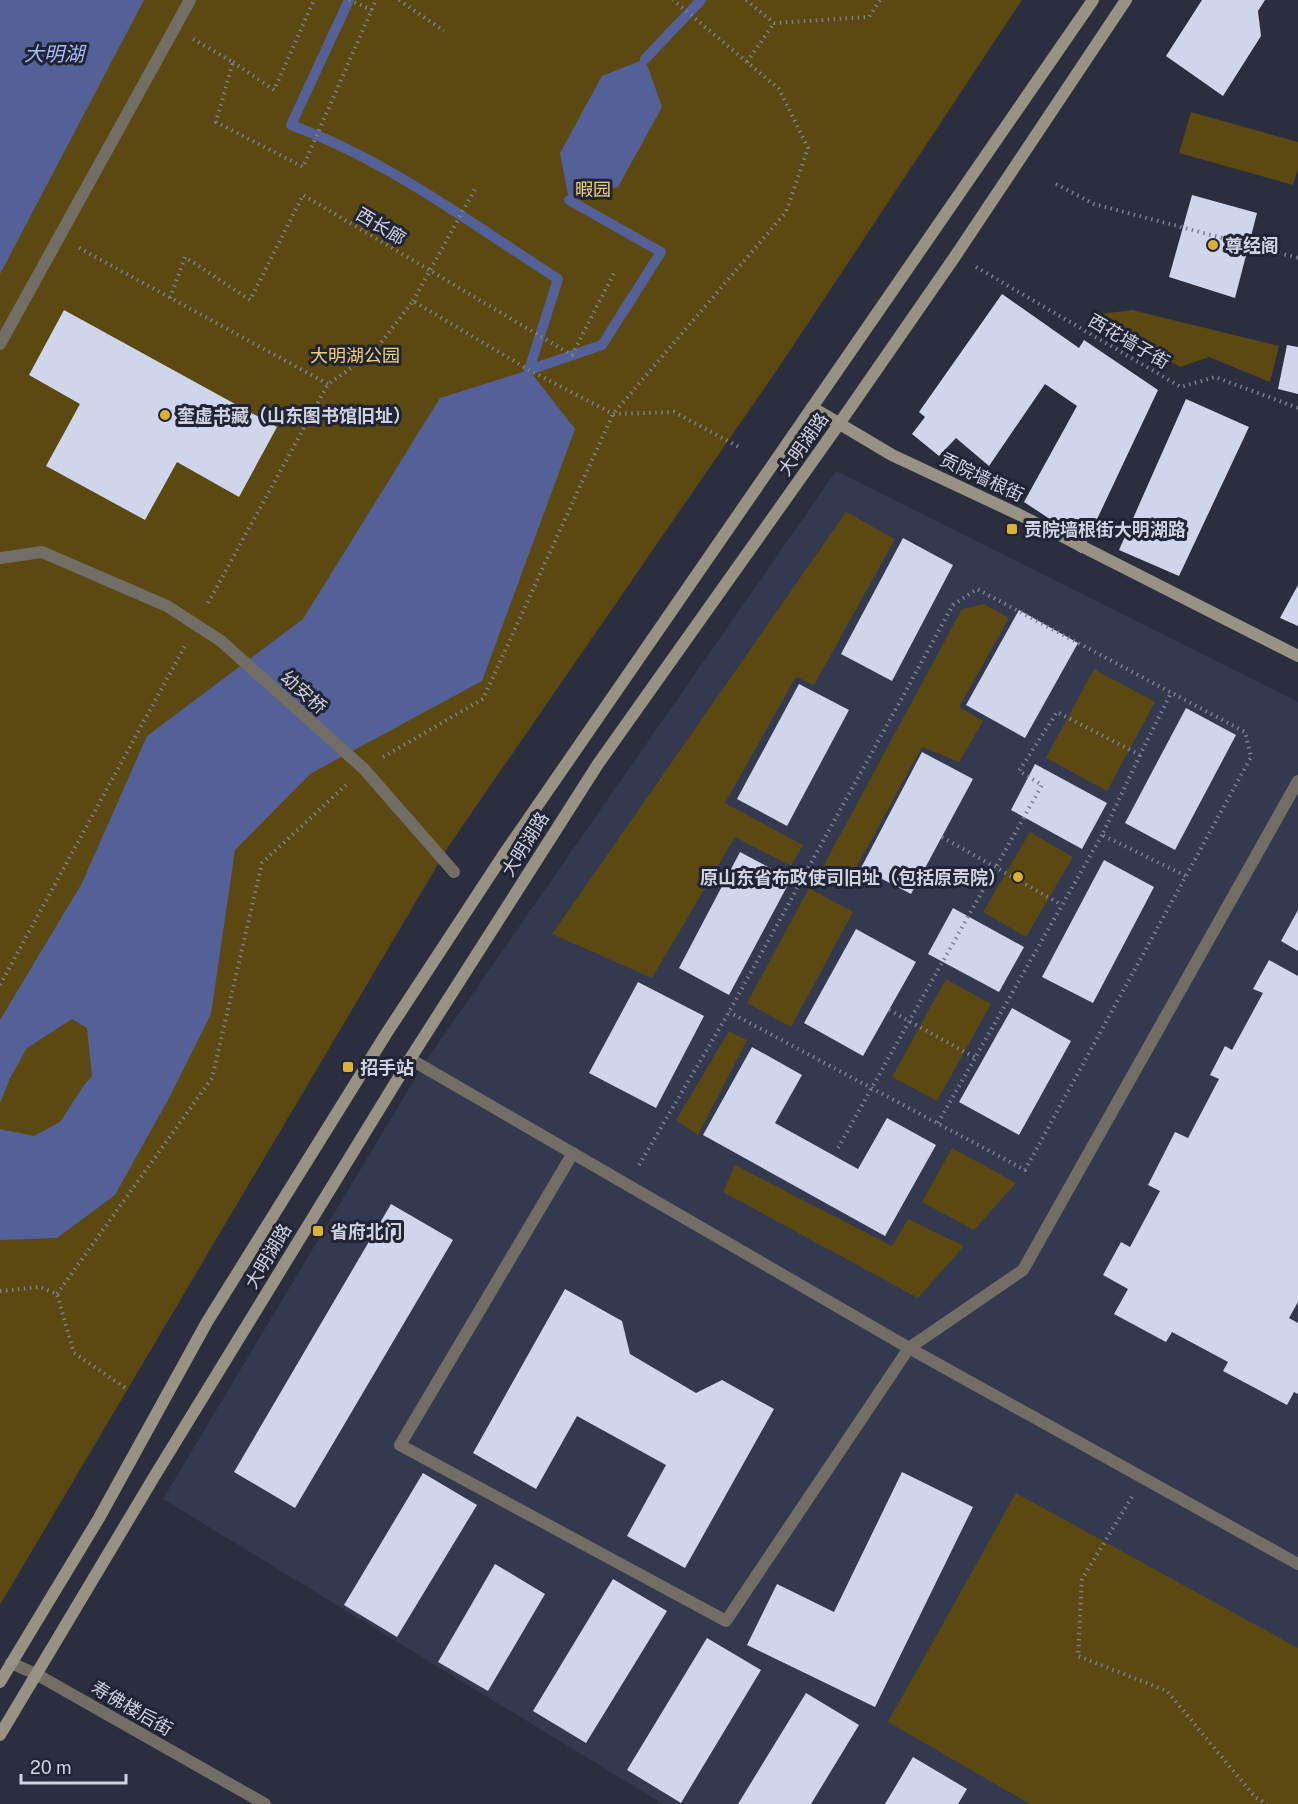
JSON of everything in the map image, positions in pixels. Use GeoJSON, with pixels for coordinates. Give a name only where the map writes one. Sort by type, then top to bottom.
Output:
{"type":"FeatureCollection","features":[{"type":"Feature","properties":{"kind":"main road","name":"大明湖路"},"geometry":{"type":"LineString","coordinates":[[0,1682],[99,1518],[207,1322],[386,1034],[502,857],[1093,0]]}},
{"type":"Feature","properties":{"kind":"main road","name":"大明湖路"},"geometry":{"type":"LineString","coordinates":[[0,1736],[410,1059],[598,764],[956,255],[1126,0]]}},
{"type":"Feature","properties":{"kind":"main road","name":"贡院墙根街"},"geometry":{"type":"LineString","coordinates":[[813,408],[892,455],[1020,515],[1298,656]]}},
{"type":"Feature","properties":{"kind":"street"},"geometry":{"type":"LineString","coordinates":[[0,344],[190,0]]}},
{"type":"Feature","properties":{"kind":"street","name":"幼安桥"},"geometry":{"type":"LineString","coordinates":[[0,558],[42,552],[167,606],[221,641],[364,769],[454,872]]}},
{"type":"Feature","properties":{"kind":"street"},"geometry":{"type":"LineString","coordinates":[[573,1153],[400,1445],[726,1621],[909,1348],[1023,1270],[1298,781]]}},
{"type":"Feature","properties":{"kind":"street"},"geometry":{"type":"LineString","coordinates":[[410,1059],[909,1348],[1298,1564]]}},
{"type":"Feature","properties":{"kind":"street","name":"寿佛楼后街"},"geometry":{"type":"LineString","coordinates":[[11,1663],[36,1674],[265,1804]]}},
{"type":"Feature","properties":{"kind":"path"},"geometry":{"type":"LineString","coordinates":[[174,28],[233,62],[274,90],[314,0]]}},
{"type":"Feature","properties":{"kind":"path"},"geometry":{"type":"LineString","coordinates":[[349,0],[372,10]]}},
{"type":"Feature","properties":{"kind":"path"},"geometry":{"type":"LineString","coordinates":[[233,62],[216,122],[303,167],[376,0]]}},
{"type":"Feature","properties":{"kind":"path"},"geometry":{"type":"LineString","coordinates":[[399,0],[444,31]]}},
{"type":"Feature","properties":{"kind":"path"},"geometry":{"type":"LineString","coordinates":[[57,1294],[213,1078],[262,863],[364,769],[483,699],[613,414],[786,212],[808,148],[779,89],[673,0]]}},
{"type":"Feature","properties":{"kind":"path"},"geometry":{"type":"LineString","coordinates":[[746,0],[774,23],[869,17],[880,0]]}},
{"type":"Feature","properties":{"kind":"path"},"geometry":{"type":"LineString","coordinates":[[747,62],[774,23]]}},
{"type":"Feature","properties":{"kind":"path"},"geometry":{"type":"LineString","coordinates":[[1056,184],[1094,204],[1298,258]]}},
{"type":"Feature","properties":{"kind":"path"},"geometry":{"type":"LineString","coordinates":[[0,985],[328,384],[374,353],[413,301],[475,189]]}},
{"type":"Feature","properties":{"kind":"path","name":"西长廊"},"geometry":{"type":"LineString","coordinates":[[170,298],[185,257],[250,300],[303,195],[572,355],[614,273]]}},
{"type":"Feature","properties":{"kind":"path"},"geometry":{"type":"LineString","coordinates":[[58,237],[328,384]]}},
{"type":"Feature","properties":{"kind":"path","name":"西花墙子街"},"geometry":{"type":"LineString","coordinates":[[956,255],[1181,387],[1215,377],[1298,408]]}},
{"type":"Feature","properties":{"kind":"path"},"geometry":{"type":"LineString","coordinates":[[413,301],[529,370],[613,414],[674,412],[739,447]]}},
{"type":"Feature","properties":{"kind":"path"},"geometry":{"type":"LineString","coordinates":[[628,1184],[729,1012],[953,605],[977,589],[1245,732],[1251,757],[1025,1170],[729,1012]]}},
{"type":"Feature","properties":{"kind":"path"},"geometry":{"type":"LineString","coordinates":[[938,1123],[1102,835],[1171,693]]}},
{"type":"Feature","properties":{"kind":"path"},"geometry":{"type":"LineString","coordinates":[[838,1148],[1042,785],[1019,771],[1057,712],[1140,755]]}},
{"type":"Feature","properties":{"kind":"path"},"geometry":{"type":"LineString","coordinates":[[1102,835],[1186,876]]}},
{"type":"Feature","properties":{"kind":"path"},"geometry":{"type":"LineString","coordinates":[[942,837],[1062,906]]}},
{"type":"Feature","properties":{"kind":"path"},"geometry":{"type":"LineString","coordinates":[[888,1010],[976,1058]]}},
{"type":"Feature","properties":{"kind":"path"},"geometry":{"type":"LineString","coordinates":[[0,1291],[40,1287],[57,1294]]}},
{"type":"Feature","properties":{"kind":"path"},"geometry":{"type":"LineString","coordinates":[[57,1294],[74,1353],[127,1389]]}},
{"type":"Feature","properties":{"kind":"path"},"geometry":{"type":"LineString","coordinates":[[1143,1478],[1082,1579],[1078,1656],[1167,1691],[1256,1797],[1267,1804]]}},
{"type":"Feature","properties":{"kind":"shaded area"},"geometry":{"type":"Polygon","coordinates":[[[836,471],[1298,702],[1298,1804],[663,1804],[163,1499],[423,1065],[836,471]]]}},
{"type":"Feature","properties":{"kind":"green space","name":"大明湖公园"},"geometry":{"type":"Polygon","coordinates":[[[0,0],[1022,0],[781,364],[450,844],[0,1605],[0,0]]]}},
{"type":"Feature","properties":{"kind":"green space"},"geometry":{"type":"Polygon","coordinates":[[[1191,112],[1298,142],[1298,169],[1293,185],[1179,153],[1191,112]]]}},
{"type":"Feature","properties":{"kind":"green space"},"geometry":{"type":"Polygon","coordinates":[[[1132,310],[1279,346],[1270,382],[1209,357],[1180,367],[1092,315],[1132,310]]]}},
{"type":"Feature","properties":{"kind":"green space"},"geometry":{"type":"Polygon","coordinates":[[[846,512],[895,539],[814,685],[796,677],[725,803],[803,845],[791,866],[735,837],[652,978],[552,934],[846,512]]]}},
{"type":"Feature","properties":{"kind":"green space"},"geometry":{"type":"Polygon","coordinates":[[[984,604],[1009,618],[959,707],[983,721],[959,762],[922,747],[850,879],[824,865],[962,609],[984,604]]]}},
{"type":"Feature","properties":{"kind":"green space"},"geometry":{"type":"Polygon","coordinates":[[[1094,669],[1155,702],[1107,791],[1046,758],[1094,669]]]}},
{"type":"Feature","properties":{"kind":"green space"},"geometry":{"type":"Polygon","coordinates":[[[1030,832],[1073,857],[1026,937],[983,912],[1030,832]]]}},
{"type":"Feature","properties":{"kind":"green space"},"geometry":{"type":"Polygon","coordinates":[[[809,888],[853,912],[791,1027],[747,1003],[809,888]]]}},
{"type":"Feature","properties":{"kind":"green space"},"geometry":{"type":"Polygon","coordinates":[[[946,979],[991,1004],[937,1101],[892,1077],[946,979]]]}},
{"type":"Feature","properties":{"kind":"green space"},"geometry":{"type":"Polygon","coordinates":[[[729,1031],[747,1040],[698,1135],[676,1120],[729,1031]]]}},
{"type":"Feature","properties":{"kind":"green space"},"geometry":{"type":"Polygon","coordinates":[[[952,1148],[1016,1183],[974,1230],[922,1202],[952,1148]]]}},
{"type":"Feature","properties":{"kind":"green space"},"geometry":{"type":"Polygon","coordinates":[[[735,1165],[892,1246],[908,1219],[964,1246],[918,1298],[723,1192],[735,1165]]]}},
{"type":"Feature","properties":{"kind":"green space"},"geometry":{"type":"Polygon","coordinates":[[[1016,1493],[1298,1648],[1298,1804],[1030,1804],[888,1722],[1016,1493]]]}},
{"type":"Feature","properties":{"kind":"water","name":"大明湖"},"geometry":{"type":"Polygon","coordinates":[[[0,0],[144,0],[0,274],[0,0]]]}},
{"type":"Feature","properties":{"kind":"water"},"geometry":{"type":"Polygon","coordinates":[[[645,59],[662,107],[618,187],[569,200],[560,153],[602,76],[645,59]]]}},
{"type":"Feature","properties":{"kind":"water"},"geometry":{"type":"Polygon","coordinates":[[[529,370],[575,429],[482,681],[310,774],[235,850],[211,1014],[169,1098],[115,1195],[57,1238],[0,1240],[0,1129],[34,1136],[60,1122],[92,1076],[87,1028],[72,1019],[27,1048],[10,1078],[0,1103],[0,1020],[82,883],[147,736],[303,619],[440,398],[529,370]]]}},
{"type":"Feature","properties":{"kind":"building"},"geometry":{"type":"Polygon","coordinates":[[[1202,0],[1265,0],[1258,11],[1261,36],[1223,96],[1166,56],[1202,0]]]}},
{"type":"Feature","properties":{"kind":"building","name":"尊经阁"},"geometry":{"type":"Polygon","coordinates":[[[1192,195],[1257,213],[1235,298],[1169,277],[1192,195]]]}},
{"type":"Feature","properties":{"kind":"building"},"geometry":{"type":"Polygon","coordinates":[[[1002,294],[1079,348],[1084,340],[1158,390],[1081,553],[1053,536],[1059,525],[1024,502],[1077,406],[1045,384],[989,466],[956,438],[939,456],[912,434],[925,417],[919,412],[1002,294]]]}},
{"type":"Feature","properties":{"kind":"building","name":"奎虚书藏（山东图书馆旧址）"},"geometry":{"type":"Polygon","coordinates":[[[64,310],[277,427],[239,497],[177,462],[145,520],[46,466],[80,404],[29,375],[64,310]]]}},
{"type":"Feature","properties":{"kind":"building"},"geometry":{"type":"Polygon","coordinates":[[[1287,345],[1298,347],[1298,394],[1278,389],[1287,345]]]}},
{"type":"Feature","properties":{"kind":"building"},"geometry":{"type":"Polygon","coordinates":[[[1186,399],[1249,427],[1179,576],[1119,550],[1186,399]]]}},
{"type":"Feature","properties":{"kind":"building"},"geometry":{"type":"Polygon","coordinates":[[[903,538],[953,565],[892,681],[841,654],[903,538]]]}},
{"type":"Feature","properties":{"kind":"building"},"geometry":{"type":"Polygon","coordinates":[[[1298,585],[1298,626],[1280,618],[1298,585]]]}},
{"type":"Feature","properties":{"kind":"building"},"geometry":{"type":"Polygon","coordinates":[[[1019,610],[1078,643],[1025,738],[966,705],[1019,610]]]}},
{"type":"Feature","properties":{"kind":"building"},"geometry":{"type":"Polygon","coordinates":[[[799,684],[849,710],[787,826],[737,799],[799,684]]]}},
{"type":"Feature","properties":{"kind":"building"},"geometry":{"type":"Polygon","coordinates":[[[1186,708],[1236,735],[1175,850],[1125,823],[1186,708]]]}},
{"type":"Feature","properties":{"kind":"building"},"geometry":{"type":"Polygon","coordinates":[[[922,752],[973,779],[911,894],[861,868],[922,752]]]}},
{"type":"Feature","properties":{"kind":"building"},"geometry":{"type":"Polygon","coordinates":[[[1035,764],[1107,803],[1082,849],[1011,810],[1035,764]]]}},
{"type":"Feature","properties":{"kind":"building"},"geometry":{"type":"Polygon","coordinates":[[[740,852],[791,879],[729,995],[679,968],[740,852]]]}},
{"type":"Feature","properties":{"kind":"building"},"geometry":{"type":"Polygon","coordinates":[[[1104,860],[1154,887],[1093,1003],[1042,977],[1104,860]]]}},
{"type":"Feature","properties":{"kind":"building"},"geometry":{"type":"Polygon","coordinates":[[[953,908],[1024,947],[999,992],[928,954],[953,908]]]}},
{"type":"Feature","properties":{"kind":"building"},"geometry":{"type":"Polygon","coordinates":[[[1298,910],[1298,951],[1281,941],[1298,910]]]}},
{"type":"Feature","properties":{"kind":"building"},"geometry":{"type":"Polygon","coordinates":[[[856,929],[916,962],[863,1056],[804,1023],[856,929]]]}},
{"type":"Feature","properties":{"kind":"building"},"geometry":{"type":"Polygon","coordinates":[[[1269,960],[1298,976],[1298,1302],[1289,1318],[1298,1323],[1298,1394],[1294,1392],[1287,1405],[1223,1371],[1228,1362],[1172,1332],[1166,1342],[1114,1314],[1128,1289],[1103,1275],[1121,1242],[1130,1247],[1160,1191],[1148,1185],[1175,1132],[1188,1138],[1219,1079],[1210,1075],[1225,1046],[1232,1050],[1263,993],[1253,989],[1269,960]]]}},
{"type":"Feature","properties":{"kind":"building"},"geometry":{"type":"Polygon","coordinates":[[[638,982],[704,1016],[656,1108],[589,1073],[638,982]]]}},
{"type":"Feature","properties":{"kind":"building"},"geometry":{"type":"Polygon","coordinates":[[[1012,1008],[1071,1041],[1019,1135],[959,1102],[1012,1008]]]}},
{"type":"Feature","properties":{"kind":"building"},"geometry":{"type":"Polygon","coordinates":[[[752,1047],[802,1075],[775,1123],[858,1169],[887,1118],[936,1145],[885,1236],[703,1135],[752,1047]]]}},
{"type":"Feature","properties":{"kind":"building"},"geometry":{"type":"Polygon","coordinates":[[[391,1204],[453,1240],[295,1508],[234,1472],[391,1204]]]}},
{"type":"Feature","properties":{"kind":"building"},"geometry":{"type":"Polygon","coordinates":[[[565,1289],[622,1321],[630,1354],[696,1393],[722,1380],[774,1409],[685,1568],[627,1536],[666,1465],[577,1416],[536,1489],[473,1453],[565,1289]]]}},
{"type":"Feature","properties":{"kind":"building"},"geometry":{"type":"Polygon","coordinates":[[[902,1472],[973,1507],[875,1707],[747,1645],[777,1584],[834,1612],[902,1472]]]}},
{"type":"Feature","properties":{"kind":"building"},"geometry":{"type":"Polygon","coordinates":[[[423,1473],[477,1505],[397,1637],[344,1605],[423,1473]]]}},
{"type":"Feature","properties":{"kind":"building"},"geometry":{"type":"Polygon","coordinates":[[[495,1564],[545,1594],[488,1691],[438,1662],[495,1564]]]}},
{"type":"Feature","properties":{"kind":"building"},"geometry":{"type":"Polygon","coordinates":[[[613,1579],[667,1611],[586,1743],[533,1711],[613,1579]]]}},
{"type":"Feature","properties":{"kind":"building"},"geometry":{"type":"Polygon","coordinates":[[[707,1638],[761,1670],[681,1803],[627,1770],[707,1638]]]}},
{"type":"Feature","properties":{"kind":"building"},"geometry":{"type":"Polygon","coordinates":[[[806,1693],[859,1725],[811,1804],[738,1804],[806,1693]]]}},
{"type":"Feature","properties":{"kind":"building"},"geometry":{"type":"Polygon","coordinates":[[[913,1757],[967,1789],[958,1804],[885,1804],[913,1757]]]}},
{"type":"Feature","properties":{"kind":"waterway"},"geometry":{"type":"LineString","coordinates":[[349,0],[291,125],[361,156],[428,194],[558,279],[529,370]]}},
{"type":"Feature","properties":{"kind":"waterway"},"geometry":{"type":"LineString","coordinates":[[645,59],[701,0]]}},
{"type":"Feature","properties":{"kind":"waterway"},"geometry":{"type":"LineString","coordinates":[[529,370],[602,345],[661,252],[569,200]]}},
{"type":"Feature","properties":{"kind":"place","name":"尊经阁"},"geometry":{"type":"Point","coordinates":[1213,245]}},
{"type":"Feature","properties":{"kind":"place","name":"奎虚书藏（山东图书馆旧址）"},"geometry":{"type":"Point","coordinates":[165,415]}},
{"type":"Feature","properties":{"kind":"place","name":"贡院墙根街大明湖路"},"geometry":{"type":"Point","coordinates":[1012,529]}},
{"type":"Feature","properties":{"kind":"place","name":"原山东省布政使司旧址（包括原贡院）"},"geometry":{"type":"Point","coordinates":[1018,877]}},
{"type":"Feature","properties":{"kind":"place","name":"招手站"},"geometry":{"type":"Point","coordinates":[348,1067]}},
{"type":"Feature","properties":{"kind":"place","name":"省府北门"},"geometry":{"type":"Point","coordinates":[318,1231]}},
{"type":"Feature","properties":{"kind":"park label","name":"暇园"},"geometry":{"type":"Point","coordinates":[593,189]}}]}
